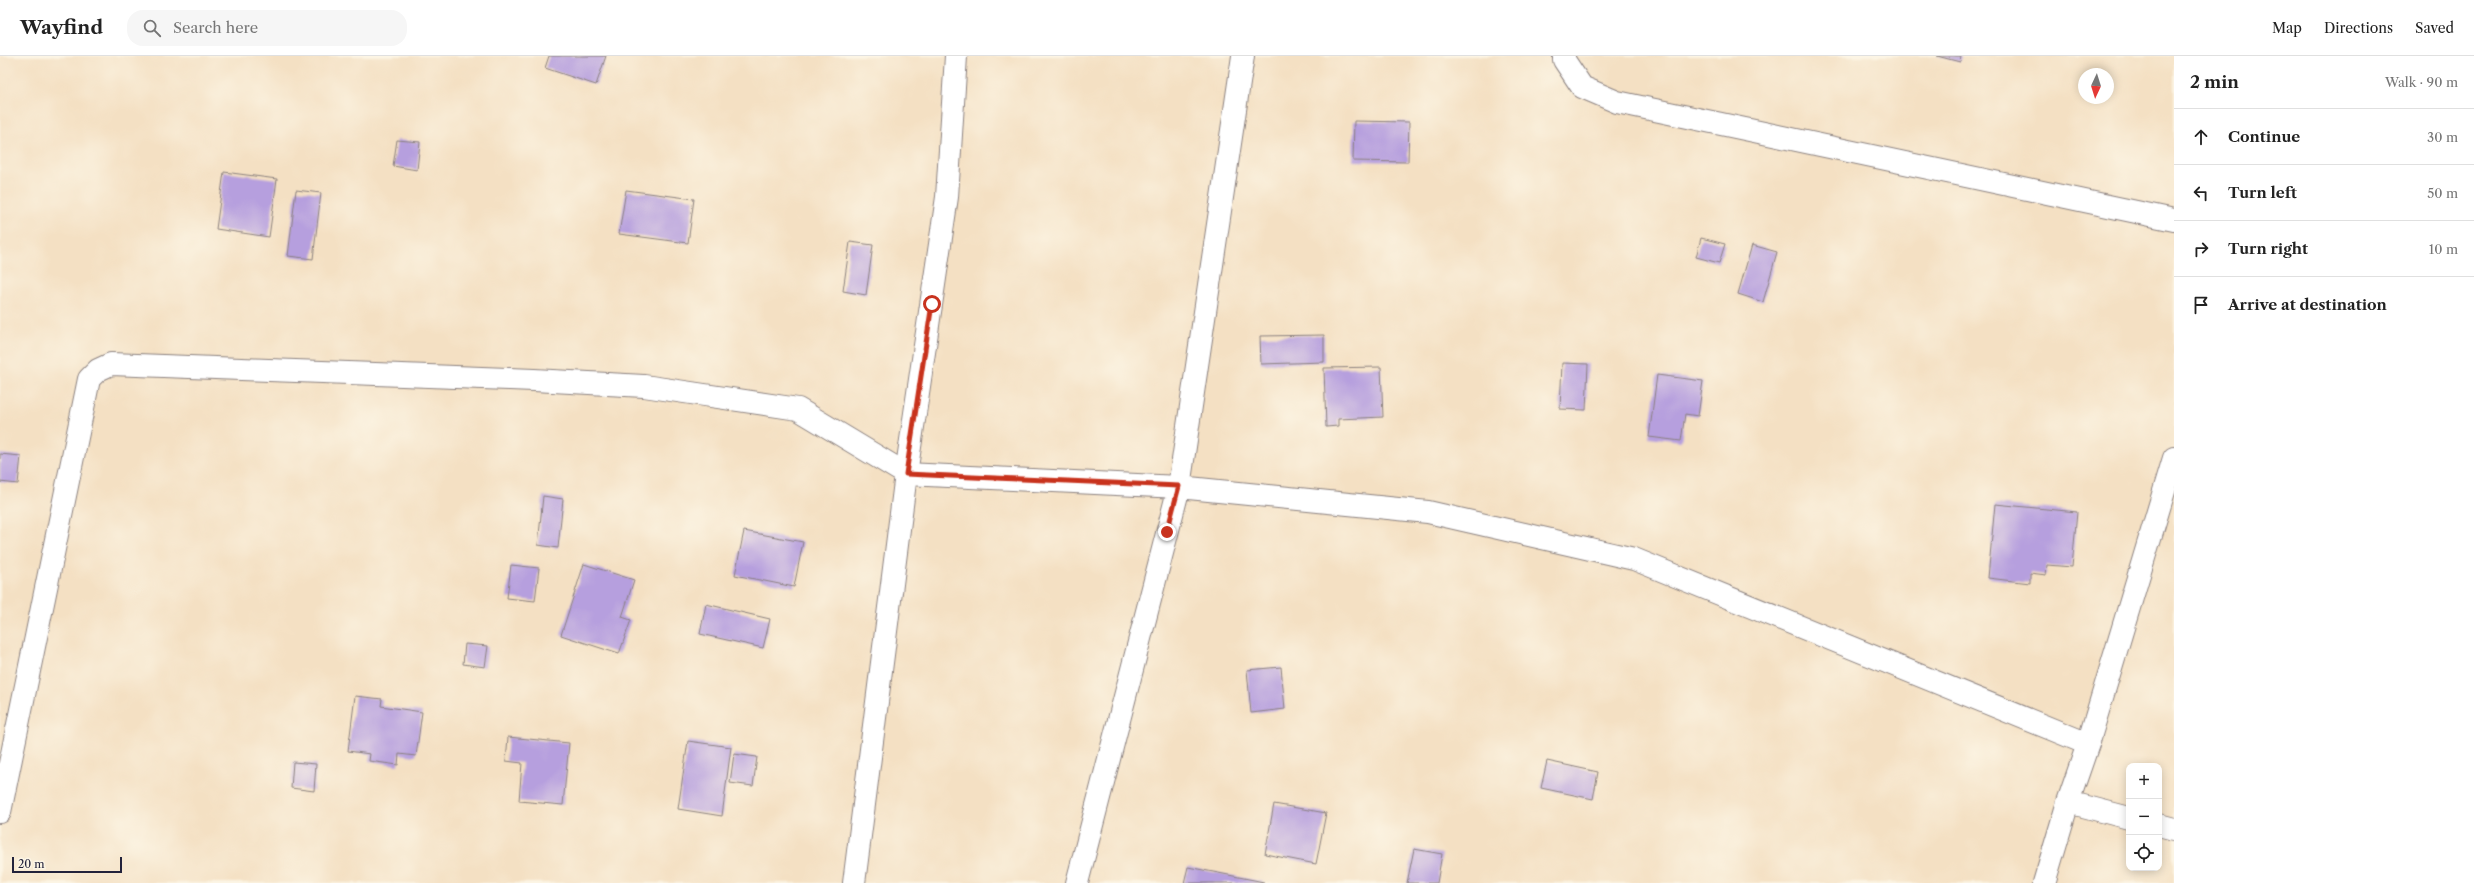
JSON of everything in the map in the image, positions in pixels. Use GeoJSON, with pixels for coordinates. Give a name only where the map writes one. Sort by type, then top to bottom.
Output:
{"type":"FeatureCollection","features":[{"type":"Feature","properties":{"kind":"street"},"geometry":{"type":"LineString","coordinates":[[854,883],[906,474],[947,197],[956,56]]}},
{"type":"Feature","properties":{"kind":"street"},"geometry":{"type":"LineString","coordinates":[[1077,883],[1179,486],[1243,56]]}},
{"type":"Feature","properties":{"kind":"street"},"geometry":{"type":"LineString","coordinates":[[1564,56],[1564,60],[1582,87],[1618,102],[2174,220]]}},
{"type":"Feature","properties":{"kind":"street"},"geometry":{"type":"LineString","coordinates":[[0,812],[89,379],[98,370],[111,364],[534,380],[644,386],[798,409],[906,474],[1179,486],[1428,512],[1634,559],[2088,744]]}},
{"type":"Feature","properties":{"kind":"street"},"geometry":{"type":"LineString","coordinates":[[2044,883],[2068,802],[2088,744],[2174,458]]}},
{"type":"Feature","properties":{"kind":"street"},"geometry":{"type":"LineString","coordinates":[[2068,802],[2126,817]]}},
{"type":"Feature","properties":{"kind":"street"},"geometry":{"type":"LineString","coordinates":[[2162,826],[2174,829]]}},
{"type":"Feature","properties":{"kind":"building"},"geometry":{"type":"Polygon","coordinates":[[[549,56],[606,56],[596,85],[545,68],[549,56]]]}},
{"type":"Feature","properties":{"kind":"building"},"geometry":{"type":"Polygon","coordinates":[[[1937,56],[1961,56],[1960,62],[1937,56]]]}},
{"type":"Feature","properties":{"kind":"building"},"geometry":{"type":"Polygon","coordinates":[[[1354,121],[1409,122],[1408,162],[1353,161],[1354,121]]]}},
{"type":"Feature","properties":{"kind":"building"},"geometry":{"type":"Polygon","coordinates":[[[397,140],[420,142],[417,170],[393,166],[397,140]]]}},
{"type":"Feature","properties":{"kind":"building"},"geometry":{"type":"Polygon","coordinates":[[[224,172],[277,179],[269,237],[216,229],[224,172]]]}},
{"type":"Feature","properties":{"kind":"building"},"geometry":{"type":"Polygon","coordinates":[[[296,190],[321,193],[313,259],[288,256],[296,190]]]}},
{"type":"Feature","properties":{"kind":"building"},"geometry":{"type":"Polygon","coordinates":[[[626,190],[694,199],[688,243],[619,234],[626,190]]]}},
{"type":"Feature","properties":{"kind":"building"},"geometry":{"type":"Polygon","coordinates":[[[1701,238],[1725,244],[1719,263],[1696,257],[1701,238]]]}},
{"type":"Feature","properties":{"kind":"building"},"geometry":{"type":"Polygon","coordinates":[[[850,242],[873,245],[866,295],[843,291],[850,242]]]}},
{"type":"Feature","properties":{"kind":"building"},"geometry":{"type":"Polygon","coordinates":[[[1752,245],[1777,252],[1763,302],[1738,294],[1752,245]]]}},
{"type":"Feature","properties":{"kind":"building"},"geometry":{"type":"Polygon","coordinates":[[[1324,335],[1324,362],[1261,364],[1260,336],[1324,335]]]}},
{"type":"Feature","properties":{"kind":"building"},"geometry":{"type":"Polygon","coordinates":[[[1562,363],[1588,364],[1586,410],[1560,409],[1562,363]]]}},
{"type":"Feature","properties":{"kind":"building"},"geometry":{"type":"Polygon","coordinates":[[[1381,367],[1383,417],[1338,419],[1338,426],[1326,427],[1324,368],[1381,367]]]}},
{"type":"Feature","properties":{"kind":"building"},"geometry":{"type":"Polygon","coordinates":[[[1657,375],[1703,381],[1698,416],[1685,414],[1681,441],[1649,437],[1657,375]]]}},
{"type":"Feature","properties":{"kind":"building"},"geometry":{"type":"Polygon","coordinates":[[[0,454],[21,456],[18,484],[0,482],[0,454]]]}},
{"type":"Feature","properties":{"kind":"building"},"geometry":{"type":"Polygon","coordinates":[[[543,496],[563,499],[558,548],[538,545],[543,496]]]}},
{"type":"Feature","properties":{"kind":"building"},"geometry":{"type":"Polygon","coordinates":[[[1995,504],[2077,512],[2072,567],[2047,565],[2046,575],[2030,573],[2030,583],[1988,578],[1995,504]]]}},
{"type":"Feature","properties":{"kind":"building"},"geometry":{"type":"Polygon","coordinates":[[[744,531],[803,542],[794,587],[735,575],[744,531]]]}},
{"type":"Feature","properties":{"kind":"building"},"geometry":{"type":"Polygon","coordinates":[[[584,564],[634,580],[622,617],[631,620],[619,654],[561,635],[584,564]]]}},
{"type":"Feature","properties":{"kind":"building"},"geometry":{"type":"Polygon","coordinates":[[[511,565],[539,568],[535,601],[507,598],[511,565]]]}},
{"type":"Feature","properties":{"kind":"building"},"geometry":{"type":"Polygon","coordinates":[[[706,604],[770,619],[763,648],[700,634],[706,604]]]}},
{"type":"Feature","properties":{"kind":"building"},"geometry":{"type":"Polygon","coordinates":[[[465,644],[488,646],[485,667],[463,664],[465,644]]]}},
{"type":"Feature","properties":{"kind":"building"},"geometry":{"type":"Polygon","coordinates":[[[1281,667],[1285,709],[1251,713],[1247,670],[1281,667]]]}},
{"type":"Feature","properties":{"kind":"building"},"geometry":{"type":"Polygon","coordinates":[[[355,696],[382,699],[381,706],[422,712],[416,756],[399,754],[398,765],[369,761],[370,754],[348,751],[355,696]]]}},
{"type":"Feature","properties":{"kind":"building"},"geometry":{"type":"Polygon","coordinates":[[[508,737],[569,743],[563,805],[519,801],[522,763],[506,761],[508,737]]]}},
{"type":"Feature","properties":{"kind":"building"},"geometry":{"type":"Polygon","coordinates":[[[688,741],[731,747],[722,816],[678,809],[688,741]]]}},
{"type":"Feature","properties":{"kind":"building"},"geometry":{"type":"Polygon","coordinates":[[[734,754],[757,757],[753,786],[730,783],[734,754]]]}},
{"type":"Feature","properties":{"kind":"building"},"geometry":{"type":"Polygon","coordinates":[[[1547,761],[1598,772],[1593,799],[1541,788],[1547,761]]]}},
{"type":"Feature","properties":{"kind":"building"},"geometry":{"type":"Polygon","coordinates":[[[293,762],[316,764],[314,791],[291,788],[293,762]]]}},
{"type":"Feature","properties":{"kind":"building"},"geometry":{"type":"Polygon","coordinates":[[[1274,804],[1326,813],[1316,864],[1265,854],[1274,804]]]}},
{"type":"Feature","properties":{"kind":"building"},"geometry":{"type":"Polygon","coordinates":[[[1414,849],[1442,854],[1437,883],[1407,883],[1414,849]]]}},
{"type":"Feature","properties":{"kind":"building"},"geometry":{"type":"Polygon","coordinates":[[[1188,867],[1264,882],[1264,883],[1184,883],[1188,867]]]}},
{"type":"Feature","properties":{"kind":"route"},"geometry":{"type":"LineString","coordinates":[[932,304],[906,474],[1179,486],[1167,532]]}}]}
